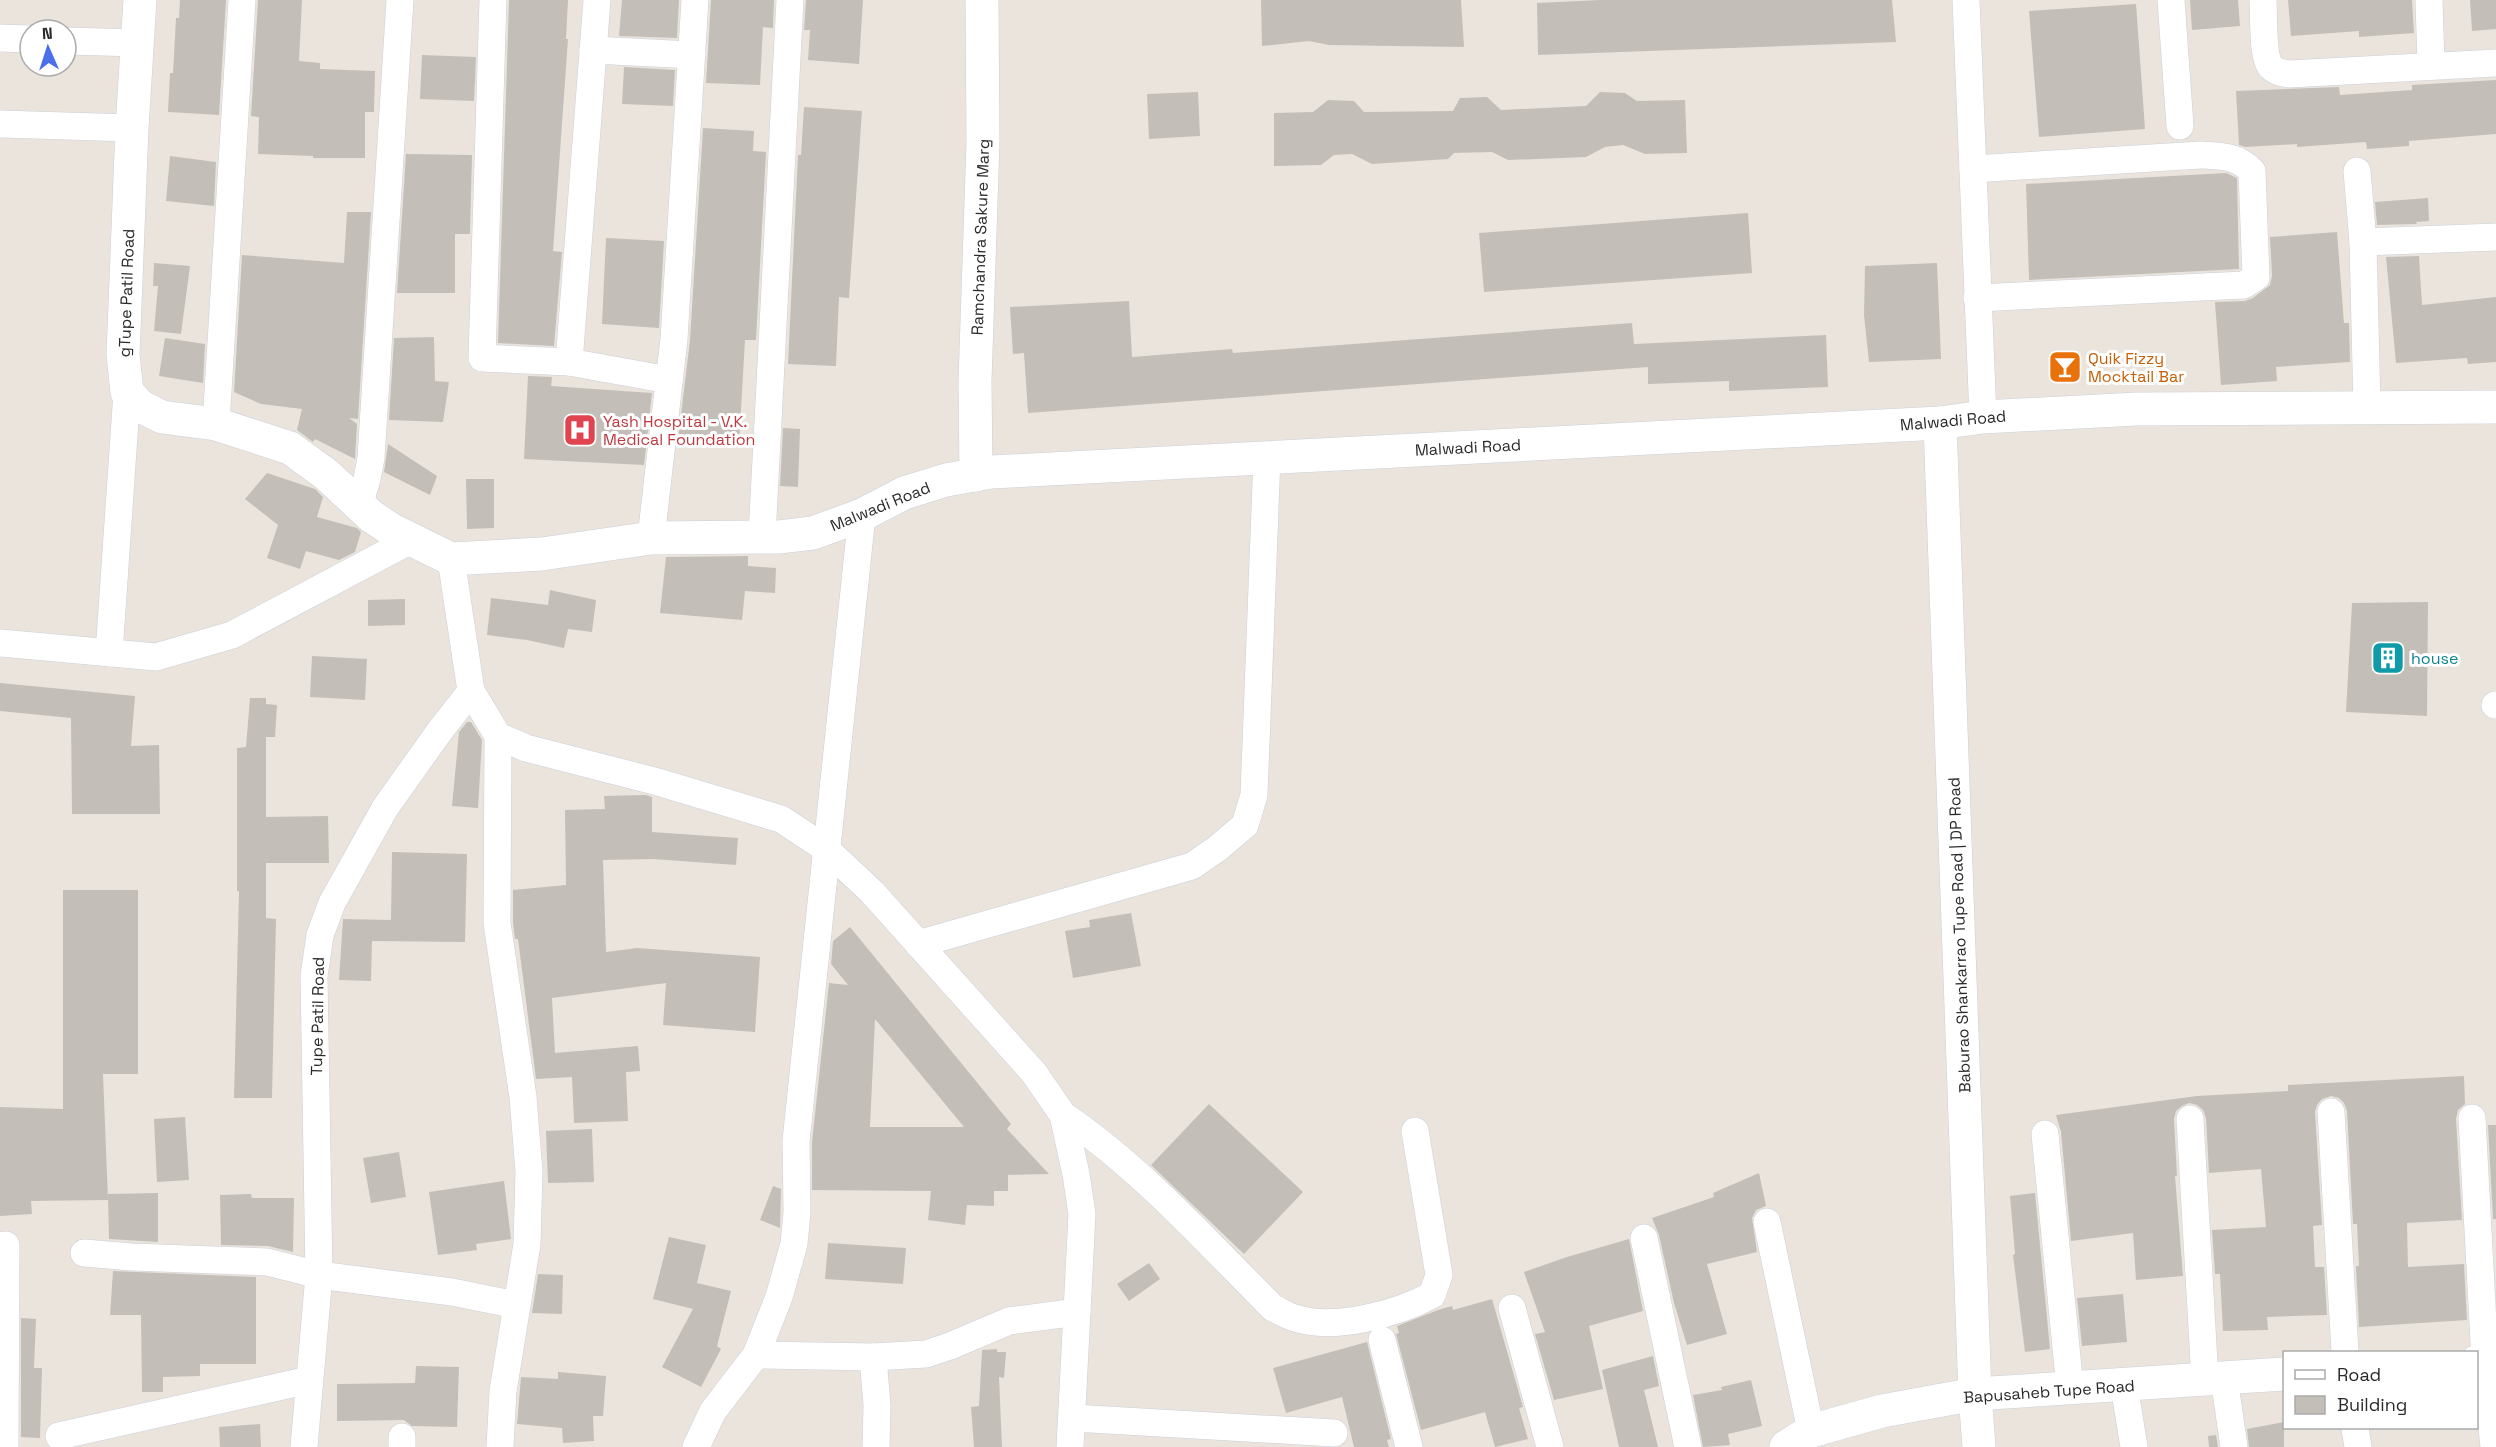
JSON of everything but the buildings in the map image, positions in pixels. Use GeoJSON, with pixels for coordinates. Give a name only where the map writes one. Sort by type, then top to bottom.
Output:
{"type":"FeatureCollection","features":[{"type":"Feature","properties":{"kind":"street","name":"gTupe Patil Road"},"geometry":{"type":"LineString","coordinates":[[127,392],[123,355],[124,128],[138,43],[140,0]]}},
{"type":"Feature","properties":{"kind":"street"},"geometry":{"type":"LineString","coordinates":[[216,424],[242,0]]}},
{"type":"Feature","properties":{"kind":"street"},"geometry":{"type":"LineString","coordinates":[[359,506],[368,479],[371,458],[400,0]]}},
{"type":"Feature","properties":{"kind":"street"},"geometry":{"type":"LineString","coordinates":[[493,0],[482,358],[569,362],[669,380]]}},
{"type":"Feature","properties":{"kind":"street"},"geometry":{"type":"LineString","coordinates":[[569,362],[597,0]]}},
{"type":"Feature","properties":{"kind":"street"},"geometry":{"type":"LineString","coordinates":[[651,538],[674,339],[695,0]]}},
{"type":"Feature","properties":{"kind":"street"},"geometry":{"type":"LineString","coordinates":[[762,536],[790,0]]}},
{"type":"Feature","properties":{"kind":"street","name":"Ramchandra Sakure Marg"},"geometry":{"type":"LineString","coordinates":[[976,475],[975,381],[982,231],[982,0]]}},
{"type":"Feature","properties":{"kind":"street"},"geometry":{"type":"LineString","coordinates":[[1966,0],[1983,417]]}},
{"type":"Feature","properties":{"kind":"street"},"geometry":{"type":"LineString","coordinates":[[2171,0],[2180,126]]}},
{"type":"Feature","properties":{"kind":"street"},"geometry":{"type":"LineString","coordinates":[[2263,0],[2266,55],[2269,65],[2276,71],[2289,75],[2496,63]]}},
{"type":"Feature","properties":{"kind":"street"},"geometry":{"type":"LineString","coordinates":[[2429,0],[2431,65]]}},
{"type":"Feature","properties":{"kind":"street"},"geometry":{"type":"LineString","coordinates":[[0,38],[18,39]]}},
{"type":"Feature","properties":{"kind":"street"},"geometry":{"type":"LineString","coordinates":[[78,41],[138,43]]}},
{"type":"Feature","properties":{"kind":"street"},"geometry":{"type":"LineString","coordinates":[[593,50],[692,55]]}},
{"type":"Feature","properties":{"kind":"street"},"geometry":{"type":"LineString","coordinates":[[0,124],[124,128]]}},
{"type":"Feature","properties":{"kind":"street"},"geometry":{"type":"LineString","coordinates":[[1972,169],[2201,155],[2228,156],[2244,163],[2252,171],[2256,277],[2244,285],[1977,298]]}},
{"type":"Feature","properties":{"kind":"street"},"geometry":{"type":"LineString","coordinates":[[2356,171],[2363,243],[2367,408]]}},
{"type":"Feature","properties":{"kind":"street"},"geometry":{"type":"LineString","coordinates":[[2363,243],[2496,237]]}},
{"type":"Feature","properties":{"kind":"street"},"geometry":{"type":"LineString","coordinates":[[127,392],[140,406],[162,417],[216,424],[290,448],[327,475],[359,506],[392,530],[452,559],[471,691],[498,736],[497,922],[524,1097],[529,1172],[527,1244],[503,1391],[500,1447]]}},
{"type":"Feature","properties":{"kind":"street"},"geometry":{"type":"LineString","coordinates":[[109,653],[127,392]]}},
{"type":"Feature","properties":{"kind":"street","name":"Malwadi Road"},"geometry":{"type":"LineString","coordinates":[[452,559],[542,554],[651,538],[779,537],[813,533],[862,515],[904,494],[946,480],[976,475],[1267,457],[1940,423],[1983,417],[2137,409],[2496,407]]}},
{"type":"Feature","properties":{"kind":"street","name":"Baburao Shankarrao Tupe Road | DP Road"},"geometry":{"type":"LineString","coordinates":[[1940,423],[1975,1394],[1979,1447]]}},
{"type":"Feature","properties":{"kind":"street"},"geometry":{"type":"LineString","coordinates":[[918,944],[1192,866],[1245,825],[1254,795],[1267,457]]}},
{"type":"Feature","properties":{"kind":"street"},"geometry":{"type":"LineString","coordinates":[[696,1447],[713,1412],[756,1354],[779,1297],[794,1244],[797,1212],[796,1141],[825,848],[862,515]]}},
{"type":"Feature","properties":{"kind":"street"},"geometry":{"type":"LineString","coordinates":[[0,643],[156,657],[232,635],[411,540]]}},
{"type":"Feature","properties":{"kind":"street","name":"Tupe Patil Road"},"geometry":{"type":"LineString","coordinates":[[304,1447],[319,1275],[314,976],[320,935],[332,903],[386,808],[471,691]]}},
{"type":"Feature","properties":{"kind":"street"},"geometry":{"type":"LineString","coordinates":[[498,736],[526,748],[658,782],[781,819],[825,848],[872,892],[1034,1073],[1063,1114],[1091,1133],[1133,1170],[1273,1308],[1295,1318],[1322,1323],[1367,1318],[1415,1304],[1432,1295],[1439,1275],[1414,1131]]}},
{"type":"Feature","properties":{"kind":"street"},"geometry":{"type":"LineString","coordinates":[[2331,1112],[2345,1351]]}},
{"type":"Feature","properties":{"kind":"street"},"geometry":{"type":"LineString","coordinates":[[1063,1114],[1082,1214],[1070,1447]]}},
{"type":"Feature","properties":{"kind":"street"},"geometry":{"type":"LineString","coordinates":[[2472,1118],[2486,1361],[2494,1447]]}},
{"type":"Feature","properties":{"kind":"street"},"geometry":{"type":"LineString","coordinates":[[2190,1119],[2215,1379],[2234,1447]]}},
{"type":"Feature","properties":{"kind":"street"},"geometry":{"type":"LineString","coordinates":[[2045,1134],[2070,1388]]}},
{"type":"Feature","properties":{"kind":"street"},"geometry":{"type":"LineString","coordinates":[[1767,1222],[1798,1439]]}},
{"type":"Feature","properties":{"kind":"street"},"geometry":{"type":"LineString","coordinates":[[1644,1238],[1688,1447]]}},
{"type":"Feature","properties":{"kind":"street"},"geometry":{"type":"LineString","coordinates":[[0,1246],[6,1245],[5,1447]]}},
{"type":"Feature","properties":{"kind":"street"},"geometry":{"type":"LineString","coordinates":[[84,1253],[267,1262],[319,1275],[452,1292],[516,1305]]}},
{"type":"Feature","properties":{"kind":"street"},"geometry":{"type":"LineString","coordinates":[[1512,1308],[1550,1447]]}},
{"type":"Feature","properties":{"kind":"street"},"geometry":{"type":"LineString","coordinates":[[756,1354],[873,1357],[926,1354],[1010,1321],[1077,1312]]}},
{"type":"Feature","properties":{"kind":"street"},"geometry":{"type":"LineString","coordinates":[[1382,1340],[1409,1447]]}},
{"type":"Feature","properties":{"kind":"street"},"geometry":{"type":"LineString","coordinates":[[873,1357],[877,1405],[876,1447]]}},
{"type":"Feature","properties":{"kind":"street","name":"Bapusaheb Tupe Road"},"geometry":{"type":"LineString","coordinates":[[1798,1439],[1882,1412],[1975,1394],[2283,1374]]}},
{"type":"Feature","properties":{"kind":"street"},"geometry":{"type":"LineString","coordinates":[[59,1436],[309,1380]]}},
{"type":"Feature","properties":{"kind":"street"},"geometry":{"type":"LineString","coordinates":[[2124,1385],[2134,1447]]}},
{"type":"Feature","properties":{"kind":"street"},"geometry":{"type":"LineString","coordinates":[[1072,1418],[1334,1433]]}},
{"type":"Feature","properties":{"kind":"street"},"geometry":{"type":"LineString","coordinates":[[2355,1429],[2358,1447]]}},
{"type":"Feature","properties":{"kind":"place","name":"Quik Fizzy Mocktail Bar"},"geometry":{"type":"Point","coordinates":[2065,367]}},
{"type":"Feature","properties":{"kind":"place","name":"Yash Hospital - V.K. Medical Foundation"},"geometry":{"type":"Point","coordinates":[580,430]}},
{"type":"Feature","properties":{"kind":"place","name":"house"},"geometry":{"type":"Point","coordinates":[2388,658]}}]}
